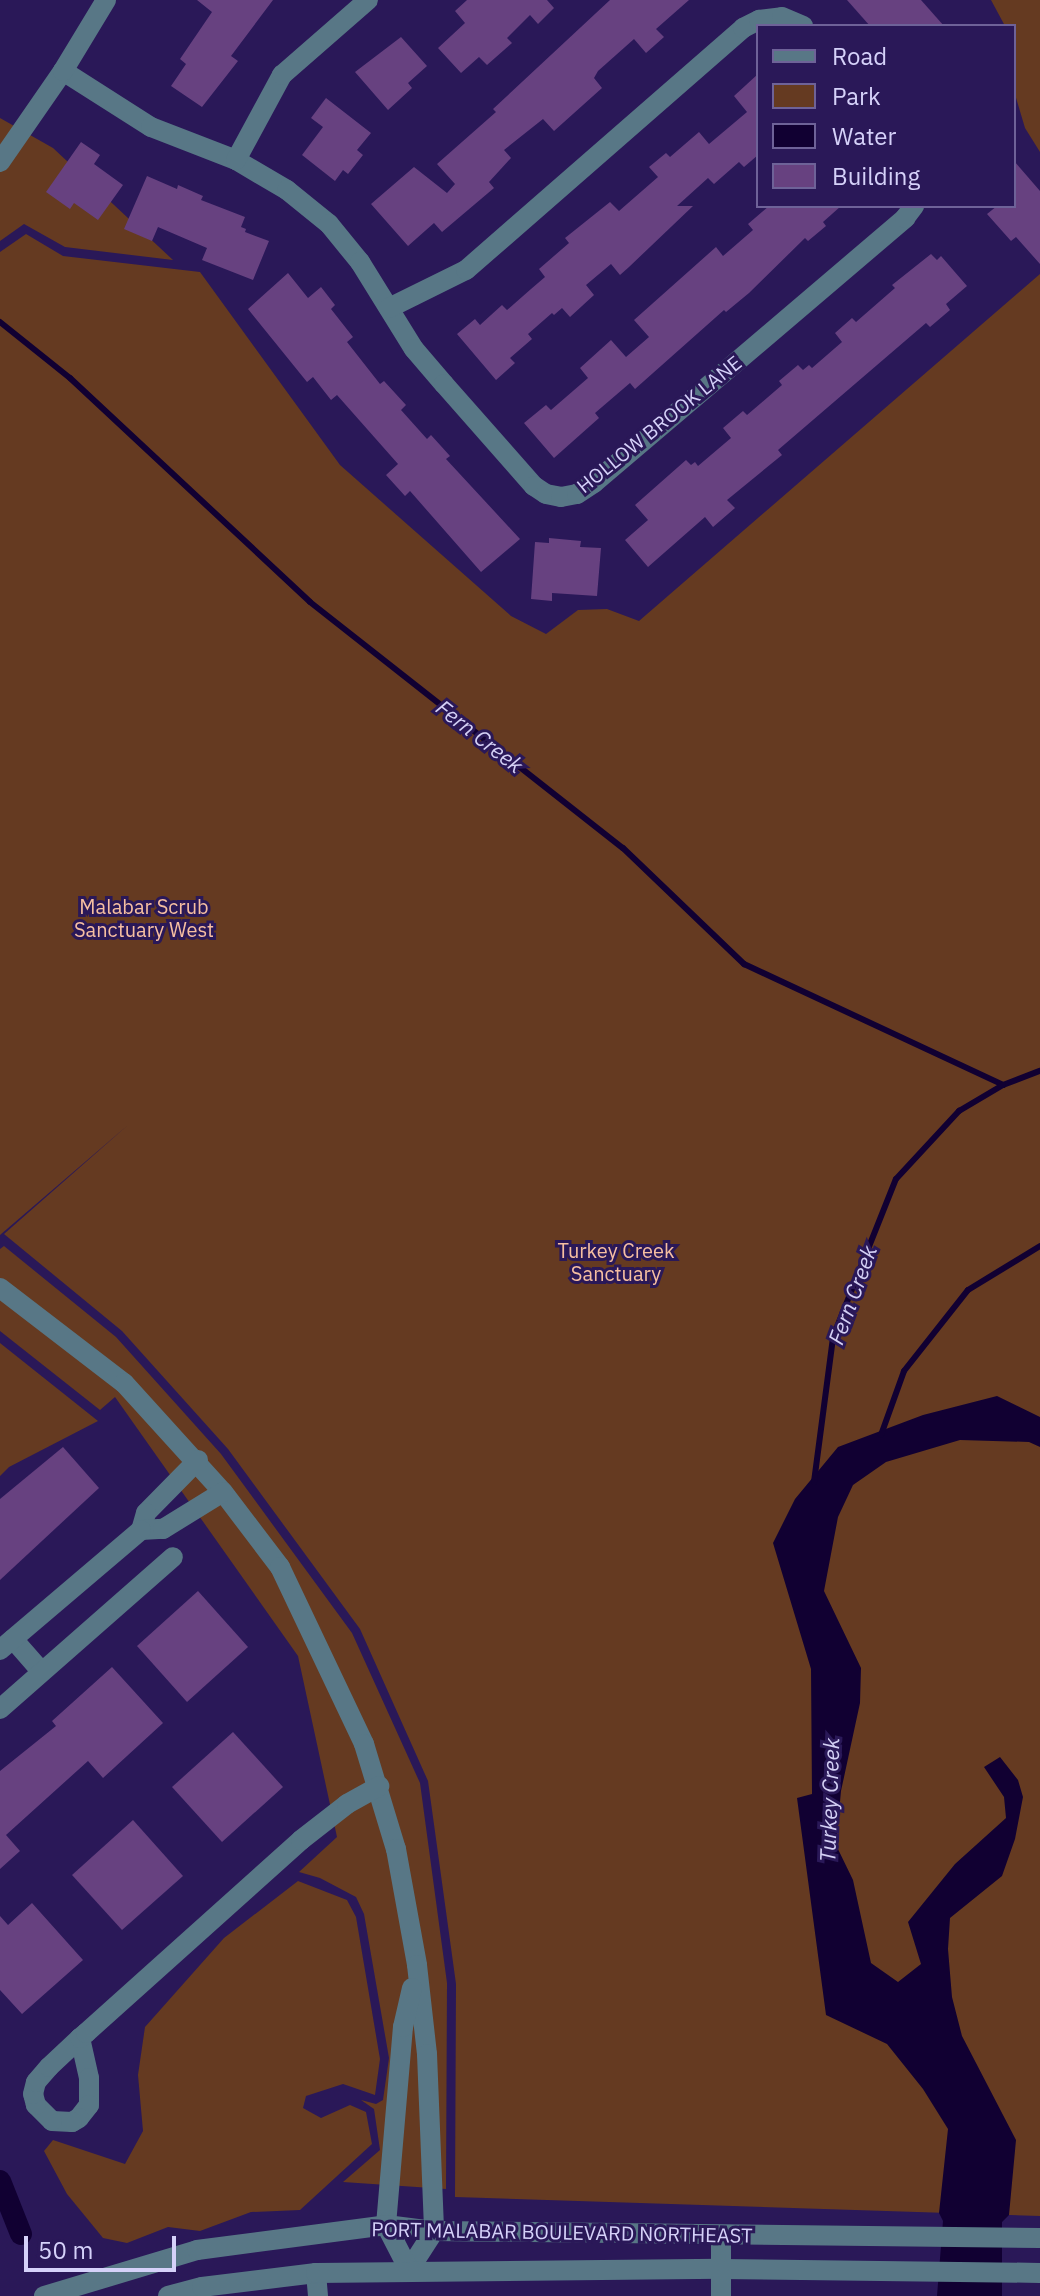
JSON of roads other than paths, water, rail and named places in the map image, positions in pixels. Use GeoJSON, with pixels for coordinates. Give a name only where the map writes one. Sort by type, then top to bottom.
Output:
{"type":"FeatureCollection","features":[{"type":"Feature","properties":{"kind":"street"},"geometry":{"type":"LineString","coordinates":[[0,162],[63,71],[106,0]]}},
{"type":"Feature","properties":{"kind":"street"},"geometry":{"type":"LineString","coordinates":[[236,160],[282,75],[368,0]]}},
{"type":"Feature","properties":{"kind":"street"},"geometry":{"type":"LineString","coordinates":[[389,308],[466,270],[743,28],[759,20],[782,17],[798,24]]}},
{"type":"Feature","properties":{"kind":"street","name":"HOLLOW BROOK LANE"},"geometry":{"type":"LineString","coordinates":[[63,71],[151,127],[236,160],[287,190],[329,224],[414,349],[524,475],[546,494],[561,497],[577,494],[594,483],[905,218],[912,208]]}},
{"type":"Feature","properties":{"kind":"street"},"geometry":{"type":"LineString","coordinates":[[0,1288],[124,1383],[198,1460],[280,1567],[364,1744],[396,1849],[417,1965],[427,2054],[434,2231],[409,2270]]}},
{"type":"Feature","properties":{"kind":"street"},"geometry":{"type":"LineString","coordinates":[[41,1671],[6,1644],[141,1530],[146,1513],[198,1460]]}},
{"type":"Feature","properties":{"kind":"street"},"geometry":{"type":"LineString","coordinates":[[141,1530],[163,1529],[223,1492]]}},
{"type":"Feature","properties":{"kind":"street"},"geometry":{"type":"LineString","coordinates":[[0,1709],[173,1557]]}},
{"type":"Feature","properties":{"kind":"street"},"geometry":{"type":"LineString","coordinates":[[80,2038],[301,1840],[347,1804],[379,1786]]}},
{"type":"Feature","properties":{"kind":"street"},"geometry":{"type":"LineString","coordinates":[[409,2270],[386,2225],[403,2027],[417,1965]]}},
{"type":"Feature","properties":{"kind":"street","name":"PORT MALABAR BOULEVARD NORTHEAST"},"geometry":{"type":"LineString","coordinates":[[44,2296],[197,2250],[386,2225],[434,2231],[1040,2238]]}},
{"type":"Feature","properties":{"kind":"street"},"geometry":{"type":"LineString","coordinates":[[721,2236],[721,2296]]}},
{"type":"Feature","properties":{"kind":"street","name":"PORT MALABAR BOULEVARD NORTHEAST"},"geometry":{"type":"LineString","coordinates":[[168,2296],[202,2287],[316,2273],[409,2270],[721,2269],[1040,2273]]}},
{"type":"Feature","properties":{"kind":"street"},"geometry":{"type":"LineString","coordinates":[[316,2273],[318,2296]]}},
{"type":"Feature","properties":{"kind":"water","name":"Turkey Creek"},"geometry":{"type":"Polygon","coordinates":[[[997,1396],[1040,1417],[1040,1447],[1029,1442],[960,1440],[886,1462],[853,1485],[838,1517],[824,1591],[861,1668],[860,1703],[841,1791],[836,1845],[853,1880],[871,1963],[898,1982],[921,1964],[908,1922],[955,1864],[1006,1818],[1004,1797],[984,1767],[1000,1757],[1018,1780],[1023,1797],[1015,1839],[1002,1876],[950,1918],[948,1949],[952,1997],[962,2036],[1016,2140],[1009,2215],[1002,2222],[1002,2296],[937,2296],[943,2221],[939,2213],[948,2129],[923,2089],[887,2044],[826,2015],[797,1798],[812,1794],[811,1669],[773,1543],[795,1499],[838,1447],[923,1415],[997,1396]]]}},
{"type":"Feature","properties":{"kind":"waterway","name":"Fern Creek"},"geometry":{"type":"LineString","coordinates":[[0,322],[70,378],[310,602],[623,848],[744,964],[1003,1085],[1040,1071]]}},
{"type":"Feature","properties":{"kind":"waterway","name":"Fern Creek"},"geometry":{"type":"LineString","coordinates":[[814,1482],[833,1337],[896,1179],[959,1111],[1003,1085]]}},
{"type":"Feature","properties":{"kind":"waterway"},"geometry":{"type":"LineString","coordinates":[[881,1435],[904,1371],[968,1290],[1040,1246]]}},
{"type":"Feature","properties":{"kind":"waterway"},"geometry":{"type":"LineString","coordinates":[[0,2181],[21,2234]]}},
{"type":"Feature","properties":{"kind":"park label","name":"Malabar Scrub Sanctuary West"},"geometry":{"type":"Point","coordinates":[144,918]}},
{"type":"Feature","properties":{"kind":"park label","name":"Turkey Creek Sanctuary"},"geometry":{"type":"Point","coordinates":[616,1262]}}]}
